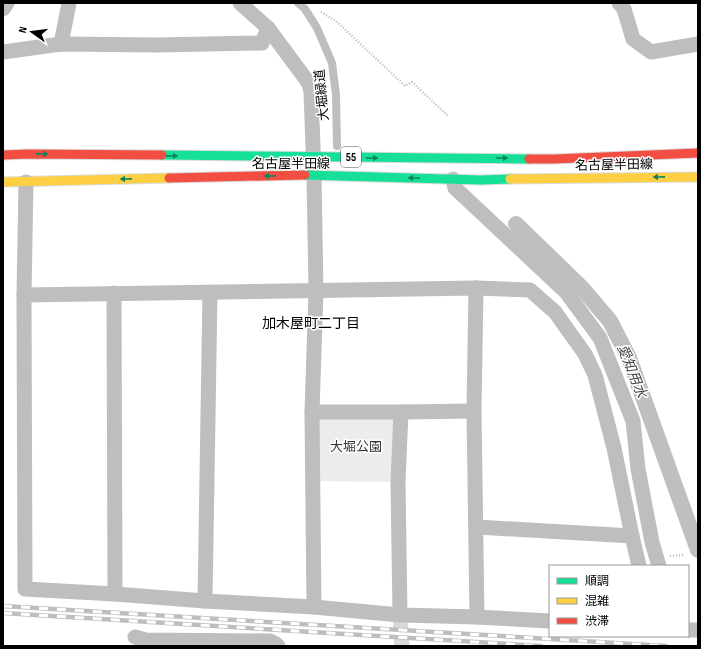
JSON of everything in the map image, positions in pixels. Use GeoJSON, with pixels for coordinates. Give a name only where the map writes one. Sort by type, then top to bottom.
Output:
{"type":"FeatureCollection","features":[{"type":"Feature","properties":{"kind":"main road","name":"名古屋半田線"},"geometry":{"type":"LineString","coordinates":[[3,155],[554,159],[698,153]]}},
{"type":"Feature","properties":{"kind":"main road","name":"名古屋半田線"},"geometry":{"type":"LineString","coordinates":[[3,182],[314,175],[481,180],[698,177]]}},
{"type":"Feature","properties":{"kind":"street"},"geometry":{"type":"LineString","coordinates":[[3,9],[7,3]]}},
{"type":"Feature","properties":{"kind":"street"},"geometry":{"type":"LineString","coordinates":[[61,44],[69,3]]}},
{"type":"Feature","properties":{"kind":"street"},"geometry":{"type":"LineString","coordinates":[[240,3],[268,28],[305,78],[309,84],[311,92],[316,291],[312,412],[314,607]]}},
{"type":"Feature","properties":{"kind":"street"},"geometry":{"type":"LineString","coordinates":[[619,3],[624,9],[633,40],[651,52],[698,44]]}},
{"type":"Feature","properties":{"kind":"street"},"geometry":{"type":"LineString","coordinates":[[3,52],[61,44],[157,45],[262,42],[268,28]]}},
{"type":"Feature","properties":{"kind":"street"},"geometry":{"type":"LineString","coordinates":[[453,179],[455,188],[566,292],[600,338],[633,421],[638,469],[652,542],[659,565]]}},
{"type":"Feature","properties":{"kind":"street"},"geometry":{"type":"LineString","coordinates":[[26,182],[24,295],[25,590],[114,594],[314,607],[400,615],[549,621]]}},
{"type":"Feature","properties":{"kind":"street"},"geometry":{"type":"LineString","coordinates":[[24,295],[476,288],[530,290],[555,312],[585,354],[595,375],[614,448],[639,565]]}},
{"type":"Feature","properties":{"kind":"street"},"geometry":{"type":"LineString","coordinates":[[476,288],[474,411],[477,617]]}},
{"type":"Feature","properties":{"kind":"street"},"geometry":{"type":"LineString","coordinates":[[205,601],[210,292]]}},
{"type":"Feature","properties":{"kind":"street"},"geometry":{"type":"LineString","coordinates":[[114,293],[114,594]]}},
{"type":"Feature","properties":{"kind":"street"},"geometry":{"type":"LineString","coordinates":[[312,412],[474,411]]}},
{"type":"Feature","properties":{"kind":"street"},"geometry":{"type":"LineString","coordinates":[[400,615],[398,482],[401,412]]}},
{"type":"Feature","properties":{"kind":"street"},"geometry":{"type":"LineString","coordinates":[[476,527],[632,536]]}},
{"type":"Feature","properties":{"kind":"street"},"geometry":{"type":"LineString","coordinates":[[135,637],[146,640],[270,641],[278,646]]}},
{"type":"Feature","properties":{"kind":"lane","name":"大堀緑道"},"geometry":{"type":"LineString","coordinates":[[298,3],[305,9],[317,28],[332,63],[336,95],[337,146]]}},
{"type":"Feature","properties":{"kind":"path"},"geometry":{"type":"LineString","coordinates":[[305,9],[310,8],[323,13],[336,21],[405,86],[412,82],[448,116]]}},
{"type":"Feature","properties":{"kind":"green space","name":"大堀公園"},"geometry":{"type":"Polygon","coordinates":[[[312,412],[401,412],[398,482],[313,481],[312,412]]]}},
{"type":"Feature","properties":{"kind":"waterway","name":"愛知用水"},"geometry":{"type":"LineString","coordinates":[[516,224],[582,288],[610,321],[629,358],[698,550]]}},
{"type":"Feature","properties":{"kind":"tunnel"},"geometry":{"type":"LineString","coordinates":[[400,615],[402,646]]}},
{"type":"Feature","properties":{"kind":"railway"},"geometry":{"type":"LineString","coordinates":[[3,606],[666,646]]}},
{"type":"Feature","properties":{"kind":"railway"},"geometry":{"type":"LineString","coordinates":[[3,613],[541,646]]}},
{"type":"Feature","properties":{"kind":"traffic: fast"},"geometry":{"type":"LineString","coordinates":[[162,155],[529,159]]}},
{"type":"Feature","properties":{"kind":"traffic: fast"},"geometry":{"type":"LineString","coordinates":[[305,175],[481,180],[510,179]]}},
{"type":"Feature","properties":{"kind":"traffic: slow"},"geometry":{"type":"LineString","coordinates":[[510,179],[698,177]]}},
{"type":"Feature","properties":{"kind":"traffic: slow"},"geometry":{"type":"LineString","coordinates":[[3,182],[169,178]]}},
{"type":"Feature","properties":{"kind":"traffic: jam"},"geometry":{"type":"LineString","coordinates":[[529,159],[698,153]]}},
{"type":"Feature","properties":{"kind":"traffic: jam"},"geometry":{"type":"LineString","coordinates":[[3,155],[162,155]]}},
{"type":"Feature","properties":{"kind":"traffic: jam"},"geometry":{"type":"LineString","coordinates":[[169,178],[305,175]]}},
{"type":"Feature","properties":{"kind":"district","name":"加木屋町二丁目"},"geometry":{"type":"Point","coordinates":[311,323]}}]}
